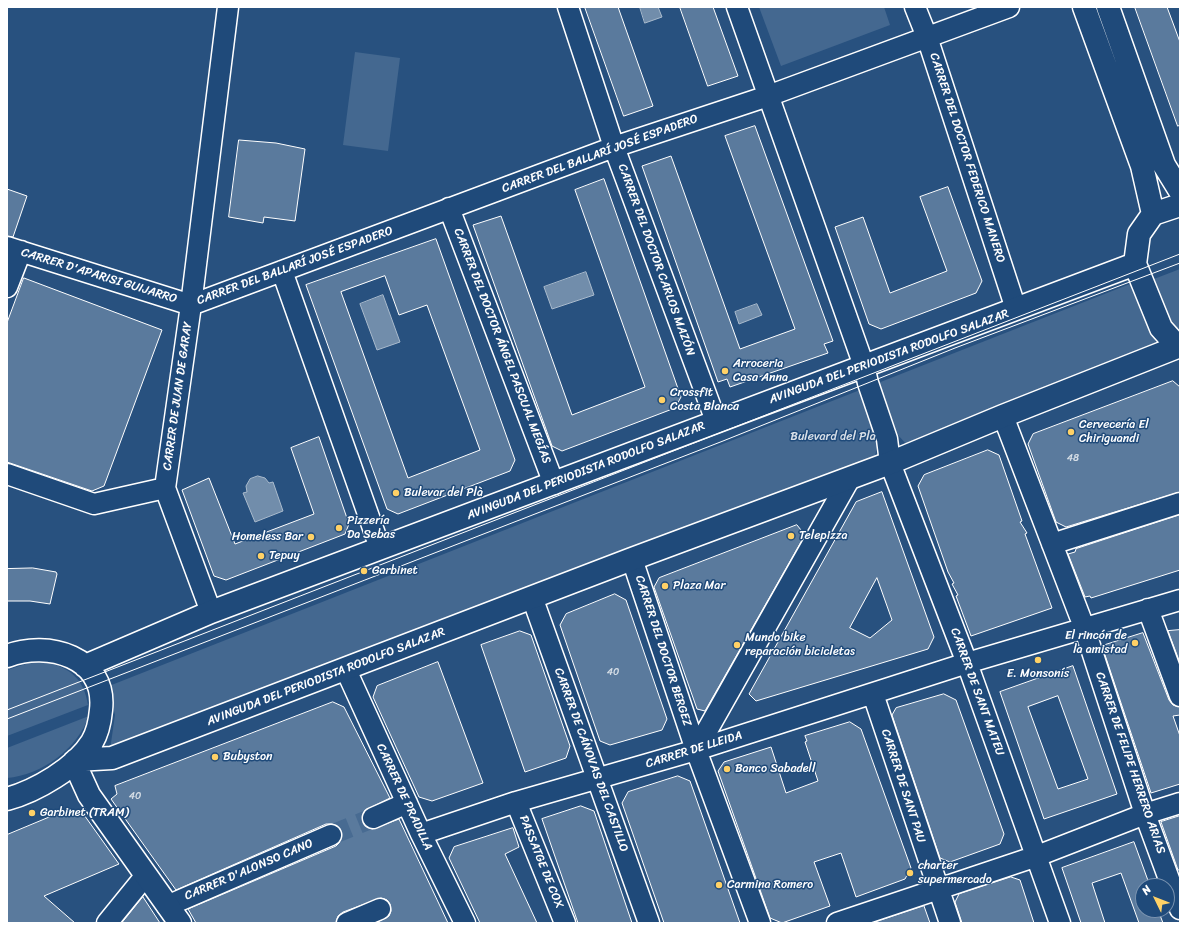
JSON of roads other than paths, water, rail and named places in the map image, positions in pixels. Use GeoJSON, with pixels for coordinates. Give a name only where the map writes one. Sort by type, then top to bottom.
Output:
{"type":"FeatureCollection","features":[{"type":"Feature","properties":{"kind":"street","name":"CARRER DE JUAN DE GARAY"},"geometry":{"type":"LineString","coordinates":[[211,612],[165,488],[191,305],[228,7]]}},
{"type":"Feature","properties":{"kind":"street","name":"CARRER DEL DOCTOR CARLOS MAZÓN"},"geometry":{"type":"LineString","coordinates":[[568,7],[614,147],[716,421]]}},
{"type":"Feature","properties":{"kind":"street","name":"CARRER DE SANT MATEU"},"geometry":{"type":"LineString","coordinates":[[737,7],[864,366],[887,439],[890,463],[967,663],[1060,923]]}},
{"type":"Feature","properties":{"kind":"street","name":"CARRER DEL DOCTOR FEDERICO MANERO"},"geometry":{"type":"LineString","coordinates":[[915,7],[927,37],[1016,310]]}},
{"type":"Feature","properties":{"kind":"street","name":"CARRER DEL BALLARÍ JOSÉ ESPADERO"},"geometry":{"type":"LineString","coordinates":[[191,305],[614,147],[768,96],[1009,7]]}},
{"type":"Feature","properties":{"kind":"street"},"geometry":{"type":"LineString","coordinates":[[1084,7],[1142,166],[1153,214]]}},
{"type":"Feature","properties":{"kind":"street"},"geometry":{"type":"LineString","coordinates":[[1108,7],[1164,165],[1180,191]]}},
{"type":"Feature","properties":{"kind":"street"},"geometry":{"type":"LineString","coordinates":[[1135,264],[1139,234],[1153,214],[1180,205]]}},
{"type":"Feature","properties":{"kind":"street","name":"CARRER DEL DOCTOR ÁNGEL PASCUAL MEGÍAS"},"geometry":{"type":"LineString","coordinates":[[450,208],[554,484]]}},
{"type":"Feature","properties":{"kind":"street","name":"CARRER D'APARISI GUIJARRO"},"geometry":{"type":"LineString","coordinates":[[14,249],[191,305]]}},
{"type":"Feature","properties":{"kind":"street"},"geometry":{"type":"LineString","coordinates":[[7,288],[14,249]]}},
{"type":"Feature","properties":{"kind":"street","name":"AVINGUDA DEL PERIODISTA RODOLFO SALAZAR"},"geometry":{"type":"LineString","coordinates":[[75,761],[112,758],[346,670],[632,559],[890,463],[1003,416],[1179,347],[1161,328],[1135,264],[211,612],[85,666]]}},
{"type":"Feature","properties":{"kind":"street"},"geometry":{"type":"LineString","coordinates":[[282,271],[380,548]]}},
{"type":"Feature","properties":{"kind":"street","name":"CARRER DE FELIPE HERRERO ARIAS"},"geometry":{"type":"LineString","coordinates":[[1003,416],[1084,627],[1145,814],[1180,909]]}},
{"type":"Feature","properties":{"kind":"street"},"geometry":{"type":"LineString","coordinates":[[7,474],[94,504],[165,488]]}},
{"type":"Feature","properties":{"kind":"street"},"geometry":{"type":"LineString","coordinates":[[696,750],[850,478]]}},
{"type":"Feature","properties":{"kind":"street"},"geometry":{"type":"LineString","coordinates":[[1052,544],[1180,503]]}},
{"type":"Feature","properties":{"kind":"street","name":"CARRER DEL DOCTOR BERGEZ"},"geometry":{"type":"LineString","coordinates":[[632,559],[696,750],[760,923]]}},
{"type":"Feature","properties":{"kind":"street","name":"CARRER DE CÁNOVAS DEL CASTILLO"},"geometry":{"type":"LineString","coordinates":[[532,597],[649,923]]}},
{"type":"Feature","properties":{"kind":"street","name":"CARRER DE LLEIDA"},"geometry":{"type":"LineString","coordinates":[[421,834],[516,802],[696,750],[967,663],[1084,627],[1180,600]]}},
{"type":"Feature","properties":{"kind":"street"},"geometry":{"type":"LineString","coordinates":[[1148,609],[1180,696]]}},
{"type":"Feature","properties":{"kind":"street"},"geometry":{"type":"LineString","coordinates":[[7,656],[44,649],[73,657],[85,666],[99,684],[102,705],[100,725],[92,743],[75,761],[35,788],[7,799]]}},
{"type":"Feature","properties":{"kind":"street","name":"CARRER DE PRADILLA"},"geometry":{"type":"LineString","coordinates":[[346,670],[421,834],[465,923]]}},
{"type":"Feature","properties":{"kind":"street","name":"CARRER DE SANT PAU"},"geometry":{"type":"LineString","coordinates":[[872,694],[950,923]]}},
{"type":"Feature","properties":{"kind":"street","name":"CARRER D'ALONSO CANO"},"geometry":{"type":"LineString","coordinates":[[75,761],[89,795],[173,914],[331,835]]}},
{"type":"Feature","properties":{"kind":"street","name":"PASSATGE DE COX"},"geometry":{"type":"LineString","coordinates":[[516,802],[565,923]]}},
{"type":"Feature","properties":{"kind":"street"},"geometry":{"type":"LineString","coordinates":[[373,818],[407,803]]}},
{"type":"Feature","properties":{"kind":"street"},"geometry":{"type":"LineString","coordinates":[[837,923],[1037,856],[1145,814],[1180,803]]}},
{"type":"Feature","properties":{"kind":"street"},"geometry":{"type":"LineString","coordinates":[[107,923],[146,875]]}},
{"type":"Feature","properties":{"kind":"street"},"geometry":{"type":"LineString","coordinates":[[347,923],[380,909]]}},
{"type":"Feature","properties":{"kind":"tunnel"},"geometry":{"type":"LineString","coordinates":[[331,835],[373,818]]}},
{"type":"Feature","properties":{"kind":"tram line"},"geometry":{"type":"LineString","coordinates":[[7,710],[1180,254]]}},
{"type":"Feature","properties":{"kind":"tram line"},"geometry":{"type":"LineString","coordinates":[[7,719],[723,441],[955,348],[1180,263]]}},
{"type":"Feature","properties":{"kind":"place","name":"Arroceria Casa Anna"},"geometry":{"type":"Point","coordinates":[725,371]}},
{"type":"Feature","properties":{"kind":"place","name":"Crossfit Costa Blanca"},"geometry":{"type":"Point","coordinates":[662,400]}},
{"type":"Feature","properties":{"kind":"place","name":"Cervecería El Chiriguandi"},"geometry":{"type":"Point","coordinates":[1071,432]}},
{"type":"Feature","properties":{"kind":"place","name":"Bulevar del Plà"},"geometry":{"type":"Point","coordinates":[396,493]}},
{"type":"Feature","properties":{"kind":"place","name":"Pizzería Da Sebas"},"geometry":{"type":"Point","coordinates":[339,528]}},
{"type":"Feature","properties":{"kind":"place","name":"Telepizza"},"geometry":{"type":"Point","coordinates":[791,536]}},
{"type":"Feature","properties":{"kind":"place","name":"Homeless Bar"},"geometry":{"type":"Point","coordinates":[311,537]}},
{"type":"Feature","properties":{"kind":"place","name":"Tepuy"},"geometry":{"type":"Point","coordinates":[261,556]}},
{"type":"Feature","properties":{"kind":"place","name":"Garbinet"},"geometry":{"type":"Point","coordinates":[364,571]}},
{"type":"Feature","properties":{"kind":"place","name":"Plaza Mar"},"geometry":{"type":"Point","coordinates":[665,586]}},
{"type":"Feature","properties":{"kind":"place","name":"El rincón de la amistad"},"geometry":{"type":"Point","coordinates":[1135,643]}},
{"type":"Feature","properties":{"kind":"place","name":"Mundo bike reparación bicicletas"},"geometry":{"type":"Point","coordinates":[737,645]}},
{"type":"Feature","properties":{"kind":"place","name":"E. Monsonís"},"geometry":{"type":"Point","coordinates":[1038,660]}},
{"type":"Feature","properties":{"kind":"place","name":"Bubyston"},"geometry":{"type":"Point","coordinates":[215,757]}},
{"type":"Feature","properties":{"kind":"place","name":"Banco Sabadell"},"geometry":{"type":"Point","coordinates":[727,769]}},
{"type":"Feature","properties":{"kind":"place","name":"Garbinet (TRAM)"},"geometry":{"type":"Point","coordinates":[32,813]}},
{"type":"Feature","properties":{"kind":"place","name":"charter supermercado"},"geometry":{"type":"Point","coordinates":[910,873]}},
{"type":"Feature","properties":{"kind":"place","name":"Carmina Romero"},"geometry":{"type":"Point","coordinates":[719,885]}},
{"type":"Feature","properties":{"kind":"park label","name":"Bulevard del Pla"},"geometry":{"type":"Point","coordinates":[833,437]}}]}
